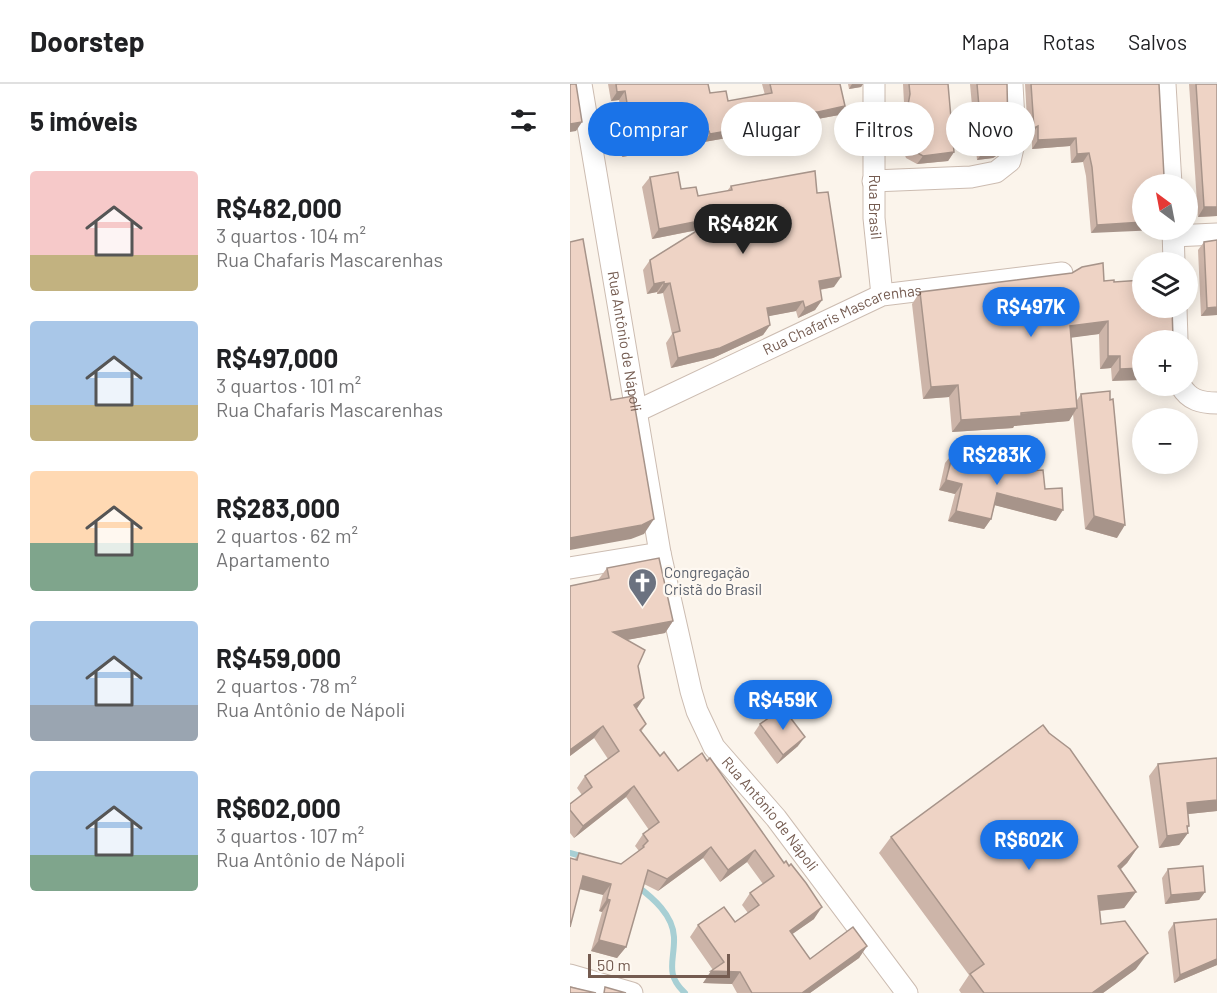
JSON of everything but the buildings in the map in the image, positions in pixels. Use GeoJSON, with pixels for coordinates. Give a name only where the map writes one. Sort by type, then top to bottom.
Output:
{"type":"FeatureCollection","features":[{"type":"Feature","properties":{"kind":"street","name":"Rua Antônio de Nápoli"},"geometry":{"type":"LineString","coordinates":[[581,84],[660,553],[691,691],[698,711],[714,747],[776,818],[907,993]]}},
{"type":"Feature","properties":{"kind":"street","name":"Rua Brasil"},"geometry":{"type":"LineString","coordinates":[[874,84],[873,181],[876,246],[882,295]]}},
{"type":"Feature","properties":{"kind":"street"},"geometry":{"type":"LineString","coordinates":[[873,181],[970,177],[996,172],[1011,161],[1015,139],[1012,84]]}},
{"type":"Feature","properties":{"kind":"street"},"geometry":{"type":"LineString","coordinates":[[1165,84],[1170,174]]}},
{"type":"Feature","properties":{"kind":"street"},"geometry":{"type":"LineString","coordinates":[[1198,234],[1217,234]]}},
{"type":"Feature","properties":{"kind":"street","name":"Rua Chafaris Mascarenhas"},"geometry":{"type":"LineString","coordinates":[[635,412],[882,295],[1062,273]]}},
{"type":"Feature","properties":{"kind":"street"},"geometry":{"type":"LineString","coordinates":[[1188,396],[1197,401],[1217,403]]}},
{"type":"Feature","properties":{"kind":"street"},"geometry":{"type":"LineString","coordinates":[[570,568],[660,553]]}},
{"type":"Feature","properties":{"kind":"street"},"geometry":{"type":"LineString","coordinates":[[570,975],[632,993]]}},
{"type":"Feature","properties":{"kind":"waterway"},"geometry":{"type":"LineString","coordinates":[[570,853],[584,857]]}},
{"type":"Feature","properties":{"kind":"waterway"},"geometry":{"type":"LineString","coordinates":[[637,886],[655,902],[670,921],[674,937],[673,973],[685,993]]}},
{"type":"Feature","properties":{"kind":"place","name":"Congregação Cristã do Brasil"},"geometry":{"type":"Point","coordinates":[643,608]}}]}
